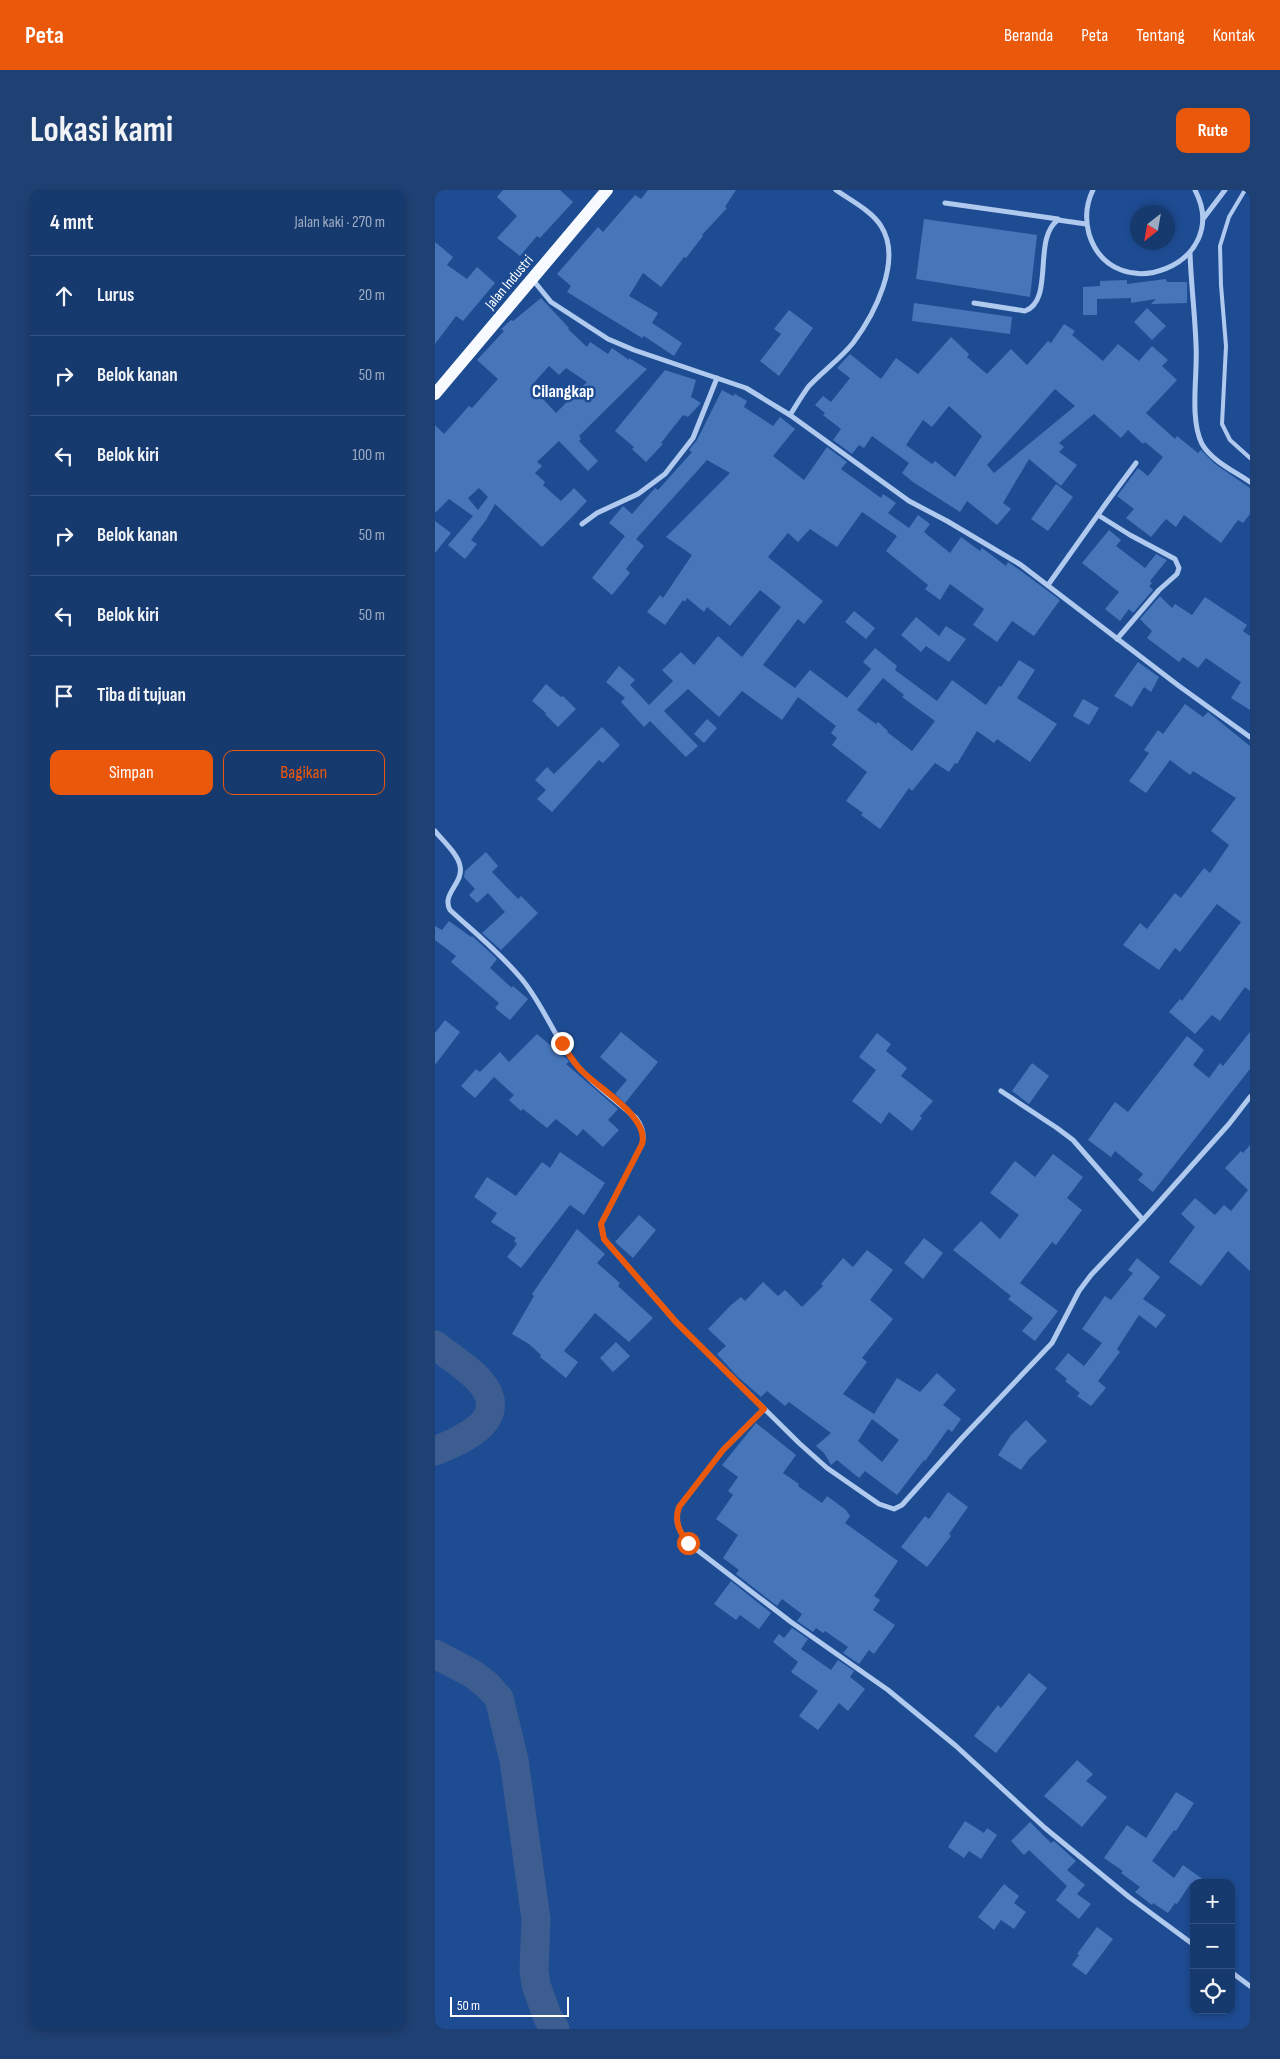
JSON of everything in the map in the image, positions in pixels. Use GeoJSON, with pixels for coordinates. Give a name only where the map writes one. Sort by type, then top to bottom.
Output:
{"type":"FeatureCollection","features":[{"type":"Feature","properties":{"kind":"main road","name":"Jalan Industri"},"geometry":{"type":"LineString","coordinates":[[435,394],[607,190]]}},
{"type":"Feature","properties":{"kind":"street"},"geometry":{"type":"LineString","coordinates":[[790,415],[808,388],[852,344],[881,295],[889,260],[887,239],[881,226],[836,190]]}},
{"type":"Feature","properties":{"kind":"street"},"geometry":{"type":"LineString","coordinates":[[1093,190],[1088,200],[1086,224],[1091,240],[1100,254],[1113,265],[1129,272],[1145,274],[1162,271],[1177,264],[1189,253],[1199,237],[1203,218],[1199,190]]}},
{"type":"Feature","properties":{"kind":"street"},"geometry":{"type":"LineString","coordinates":[[1195,190],[1201,200]]}},
{"type":"Feature","properties":{"kind":"street"},"geometry":{"type":"LineString","coordinates":[[1203,218],[1225,190]]}},
{"type":"Feature","properties":{"kind":"street"},"geometry":{"type":"LineString","coordinates":[[945,203],[1086,224]]}},
{"type":"Feature","properties":{"kind":"street"},"geometry":{"type":"LineString","coordinates":[[975,303],[1025,311],[1030,309],[1039,295],[1048,231],[1052,224],[1058,220]]}},
{"type":"Feature","properties":{"kind":"street"},"geometry":{"type":"LineString","coordinates":[[1189,253],[1197,346],[1196,422],[1199,435],[1204,446],[1214,457],[1250,482]]}},
{"type":"Feature","properties":{"kind":"street"},"geometry":{"type":"LineString","coordinates":[[533,280],[551,302],[608,339],[634,350],[746,388],[790,415],[909,500],[1021,565],[1117,639],[1250,737]]}},
{"type":"Feature","properties":{"kind":"street"},"geometry":{"type":"LineString","coordinates":[[581,524],[597,513],[638,494],[665,474],[693,438],[717,378]]}},
{"type":"Feature","properties":{"kind":"street"},"geometry":{"type":"LineString","coordinates":[[1048,585],[1136,463]]}},
{"type":"Feature","properties":{"kind":"street"},"geometry":{"type":"LineString","coordinates":[[1098,515],[1136,539],[1175,559],[1179,568],[1177,574],[1159,590],[1117,639]]}},
{"type":"Feature","properties":{"kind":"street"},"geometry":{"type":"LineString","coordinates":[[435,831],[459,862],[461,868],[459,877],[448,898],[447,905],[450,910],[504,959],[520,977],[533,994],[570,1056],[582,1071],[636,1118],[641,1126],[644,1139],[642,1144],[601,1224],[604,1239],[676,1322],[827,1468],[879,1504],[894,1509],[902,1505],[961,1439],[1052,1343],[1079,1291],[1091,1275],[1229,1124],[1250,1097]]}},
{"type":"Feature","properties":{"kind":"street"},"geometry":{"type":"LineString","coordinates":[[1001,1091],[1073,1140],[1143,1220]]}},
{"type":"Feature","properties":{"kind":"street"},"geometry":{"type":"LineString","coordinates":[[764,1409],[723,1450],[679,1507],[677,1526],[688,1543],[791,1622],[889,1690],[956,1746],[1045,1828],[1129,1897],[1190,1942]]}},
{"type":"Feature","properties":{"kind":"street"},"geometry":{"type":"LineString","coordinates":[[1235,1975],[1250,1986]]}},
{"type":"Feature","properties":{"kind":"lane"},"geometry":{"type":"LineString","coordinates":[[1245,190],[1229,217],[1220,246],[1226,346],[1222,424],[1230,440],[1250,458]]}},
{"type":"Feature","properties":{"kind":"building"},"geometry":{"type":"Polygon","coordinates":[[[503,190],[560,190],[573,202],[540,238],[537,236],[520,256],[497,238],[517,216],[497,197],[503,190]]]}},
{"type":"Feature","properties":{"kind":"building"},"geometry":{"type":"Polygon","coordinates":[[[648,190],[736,190],[725,207],[727,208],[702,235],[686,258],[684,257],[661,287],[643,273],[629,296],[658,313],[652,323],[682,343],[674,356],[644,336],[642,338],[567,292],[571,286],[557,274],[598,227],[603,232],[635,195],[641,199],[648,190]]]}},
{"type":"Feature","properties":{"kind":"building"},"geometry":{"type":"Polygon","coordinates":[[[924,219],[1037,235],[1030,297],[916,279],[924,219]]]}},
{"type":"Feature","properties":{"kind":"building"},"geometry":{"type":"Polygon","coordinates":[[[435,242],[453,257],[447,265],[467,279],[477,267],[495,283],[463,321],[456,316],[435,344],[435,242]]]}},
{"type":"Feature","properties":{"kind":"building"},"geometry":{"type":"Polygon","coordinates":[[[1166,279],[1167,282],[1187,282],[1187,303],[1151,304],[1156,299],[1131,303],[1131,298],[1097,299],[1097,315],[1083,315],[1083,287],[1100,286],[1100,281],[1127,280],[1127,284],[1166,279]]]}},
{"type":"Feature","properties":{"kind":"building"},"geometry":{"type":"Polygon","coordinates":[[[541,298],[568,329],[587,347],[590,342],[608,354],[612,348],[629,360],[629,358],[647,369],[579,436],[581,439],[579,441],[598,461],[588,471],[559,441],[537,462],[542,466],[535,473],[545,482],[543,485],[561,501],[574,488],[587,501],[571,518],[542,547],[495,504],[471,540],[477,544],[465,559],[448,545],[473,516],[449,499],[435,513],[435,425],[444,434],[469,406],[472,408],[498,379],[477,360],[504,331],[501,329],[511,320],[513,321],[541,298]],[[549,366],[531,386],[556,413],[587,382],[566,368],[559,375],[549,366]],[[479,488],[468,498],[478,510],[488,497],[479,488]]]}},
{"type":"Feature","properties":{"kind":"building"},"geometry":{"type":"Polygon","coordinates":[[[914,303],[1012,317],[1010,334],[912,321],[914,303]]]}},
{"type":"Feature","properties":{"kind":"building"},"geometry":{"type":"Polygon","coordinates":[[[1147,308],[1166,326],[1152,340],[1134,322],[1147,308]]]}},
{"type":"Feature","properties":{"kind":"building"},"geometry":{"type":"Polygon","coordinates":[[[789,310],[813,328],[779,376],[760,361],[781,334],[774,329],[789,310]]]}},
{"type":"Feature","properties":{"kind":"building"},"geometry":{"type":"Polygon","coordinates":[[[1064,324],[1075,331],[1072,335],[1103,361],[1118,344],[1139,361],[1152,346],[1168,360],[1162,366],[1177,380],[1146,413],[1175,439],[1177,436],[1198,453],[1201,450],[1215,464],[1250,488],[1250,514],[1243,523],[1238,520],[1221,543],[1184,515],[1176,527],[1166,519],[1151,537],[1126,518],[1134,509],[1117,496],[1138,468],[1148,476],[1163,457],[1145,442],[1143,444],[1128,430],[1121,438],[1094,414],[1059,443],[1064,447],[1059,452],[1077,465],[1061,486],[1029,459],[1003,503],[1011,509],[997,525],[967,501],[960,512],[913,482],[902,473],[909,463],[872,436],[864,448],[859,445],[852,454],[833,440],[841,429],[823,415],[825,413],[815,405],[823,396],[831,402],[850,378],[837,368],[850,354],[881,379],[896,358],[918,374],[951,337],[969,354],[967,357],[987,374],[1011,349],[1027,365],[1048,341],[1051,343],[1064,324]],[[1055,389],[987,465],[994,473],[1075,406],[1055,389]],[[949,406],[932,427],[923,420],[906,445],[932,464],[935,461],[955,477],[982,436],[949,406]]]}},
{"type":"Feature","properties":{"kind":"building"},"geometry":{"type":"Polygon","coordinates":[[[665,370],[696,380],[691,397],[701,403],[688,417],[683,415],[661,443],[663,444],[646,462],[632,449],[634,447],[615,431],[665,370]]]}},
{"type":"Feature","properties":{"kind":"building"},"geometry":{"type":"Polygon","coordinates":[[[722,390],[733,396],[735,394],[747,401],[744,407],[773,426],[780,417],[795,429],[773,456],[804,480],[827,447],[847,462],[841,469],[881,498],[883,494],[896,503],[888,513],[909,528],[918,515],[930,524],[924,532],[950,553],[961,537],[980,551],[982,548],[1006,566],[1008,562],[1060,600],[1034,636],[1012,621],[997,642],[973,625],[984,609],[950,584],[940,600],[925,589],[928,585],[886,551],[897,536],[862,512],[837,547],[810,529],[798,542],[788,533],[768,557],[823,601],[804,624],[798,619],[763,665],[795,688],[810,670],[847,698],[871,669],[863,662],[875,648],[897,666],[895,670],[937,701],[952,680],[986,705],[1019,660],[1035,670],[1017,698],[1057,724],[1030,762],[997,739],[994,743],[977,731],[957,764],[955,763],[949,772],[935,763],[912,791],[909,788],[880,829],[861,815],[863,813],[846,801],[867,772],[832,745],[837,738],[831,733],[836,726],[798,697],[782,720],[742,691],[719,717],[688,689],[664,711],[698,746],[686,757],[650,721],[644,727],[621,702],[625,698],[606,682],[619,666],[635,680],[630,685],[649,705],[673,681],[662,670],[681,652],[694,665],[718,636],[742,657],[781,607],[760,590],[730,626],[707,607],[704,612],[687,598],[685,602],[683,600],[665,625],[647,612],[660,595],[663,598],[692,555],[666,537],[730,473],[707,460],[636,539],[644,546],[626,569],[630,573],[612,595],[592,578],[625,536],[609,523],[623,506],[632,514],[655,488],[658,490],[692,452],[689,450],[697,440],[722,390]],[[883,678],[857,710],[876,724],[878,722],[887,732],[912,751],[935,721],[902,697],[904,695],[883,678]]]}},
{"type":"Feature","properties":{"kind":"building"},"geometry":{"type":"Polygon","coordinates":[[[1056,484],[1073,497],[1048,531],[1031,519],[1056,484]]]}},
{"type":"Feature","properties":{"kind":"building"},"geometry":{"type":"Polygon","coordinates":[[[435,521],[451,533],[435,553],[435,521]]]}},
{"type":"Feature","properties":{"kind":"building"},"geometry":{"type":"Polygon","coordinates":[[[1109,530],[1121,540],[1116,546],[1145,568],[1156,554],[1167,560],[1150,581],[1152,583],[1149,586],[1153,590],[1133,613],[1129,609],[1120,621],[1105,609],[1119,592],[1082,563],[1109,530]]]}},
{"type":"Feature","properties":{"kind":"building"},"geometry":{"type":"Polygon","coordinates":[[[1160,596],[1172,608],[1175,604],[1192,615],[1205,597],[1247,625],[1243,631],[1250,636],[1250,710],[1231,698],[1241,682],[1206,658],[1198,668],[1183,657],[1179,662],[1147,638],[1152,631],[1140,619],[1160,596]]]}},
{"type":"Feature","properties":{"kind":"building"},"geometry":{"type":"Polygon","coordinates":[[[854,611],[875,628],[866,639],[845,622],[854,611]]]}},
{"type":"Feature","properties":{"kind":"building"},"geometry":{"type":"Polygon","coordinates":[[[916,617],[939,636],[946,626],[966,639],[949,662],[926,646],[921,652],[901,635],[916,617]]]}},
{"type":"Feature","properties":{"kind":"building"},"geometry":{"type":"Polygon","coordinates":[[[1138,662],[1159,677],[1151,692],[1144,687],[1132,707],[1114,696],[1138,662]]]}},
{"type":"Feature","properties":{"kind":"building"},"geometry":{"type":"Polygon","coordinates":[[[546,684],[561,697],[563,696],[576,709],[558,727],[532,701],[546,684]]]}},
{"type":"Feature","properties":{"kind":"building"},"geometry":{"type":"Polygon","coordinates":[[[1083,699],[1099,708],[1089,725],[1073,716],[1083,699]]]}},
{"type":"Feature","properties":{"kind":"building"},"geometry":{"type":"Polygon","coordinates":[[[1185,704],[1203,717],[1208,712],[1250,746],[1250,991],[1245,987],[1220,1021],[1212,1015],[1195,1034],[1169,1012],[1180,999],[1182,1001],[1241,922],[1217,904],[1180,952],[1175,948],[1159,970],[1123,945],[1140,923],[1147,929],[1175,893],[1181,898],[1204,868],[1210,873],[1229,845],[1211,831],[1236,798],[1193,771],[1190,775],[1170,760],[1146,793],[1129,781],[1149,753],[1144,750],[1158,730],[1163,734],[1185,704]]]}},
{"type":"Feature","properties":{"kind":"building"},"geometry":{"type":"Polygon","coordinates":[[[707,719],[717,728],[704,743],[694,734],[707,719]]]}},
{"type":"Feature","properties":{"kind":"building"},"geometry":{"type":"Polygon","coordinates":[[[602,727],[620,745],[603,763],[599,760],[552,812],[537,799],[546,790],[535,780],[547,767],[554,774],[602,727]]]}},
{"type":"Feature","properties":{"kind":"building"},"geometry":{"type":"Polygon","coordinates":[[[486,852],[498,866],[492,872],[518,899],[521,896],[538,913],[501,950],[482,933],[505,912],[488,893],[477,903],[469,895],[475,889],[464,877],[465,871],[486,852]]]}},
{"type":"Feature","properties":{"kind":"building"},"geometry":{"type":"Polygon","coordinates":[[[449,921],[472,936],[494,956],[497,959],[490,968],[512,988],[513,986],[528,999],[510,1020],[495,1008],[499,1003],[451,962],[456,956],[435,940],[435,926],[442,930],[449,921]]]}},
{"type":"Feature","properties":{"kind":"building"},"geometry":{"type":"Polygon","coordinates":[[[445,1020],[460,1032],[435,1065],[435,1033],[445,1020]]]}},
{"type":"Feature","properties":{"kind":"building"},"geometry":{"type":"Polygon","coordinates":[[[621,1032],[658,1062],[625,1103],[615,1094],[627,1080],[600,1057],[621,1032]]]}},
{"type":"Feature","properties":{"kind":"building"},"geometry":{"type":"Polygon","coordinates":[[[1250,1032],[1250,1069],[1153,1192],[1138,1180],[1143,1174],[1115,1151],[1111,1157],[1088,1140],[1115,1102],[1128,1112],[1187,1036],[1204,1050],[1193,1065],[1209,1078],[1220,1063],[1223,1066],[1250,1032]]]}},
{"type":"Feature","properties":{"kind":"building"},"geometry":{"type":"Polygon","coordinates":[[[877,1033],[891,1044],[886,1051],[907,1068],[901,1076],[933,1101],[920,1116],[922,1118],[912,1131],[889,1112],[881,1124],[852,1101],[876,1070],[859,1057],[877,1033]]]}},
{"type":"Feature","properties":{"kind":"building"},"geometry":{"type":"Polygon","coordinates":[[[537,1034],[567,1059],[569,1062],[566,1064],[618,1109],[608,1120],[619,1130],[603,1147],[583,1129],[577,1136],[556,1119],[547,1128],[523,1109],[521,1111],[509,1100],[514,1095],[494,1077],[475,1098],[461,1086],[476,1069],[480,1072],[500,1052],[509,1062],[537,1034]]]}},
{"type":"Feature","properties":{"kind":"building"},"geometry":{"type":"Polygon","coordinates":[[[1032,1063],[1049,1076],[1029,1104],[1012,1091],[1032,1063]]]}},
{"type":"Feature","properties":{"kind":"building"},"geometry":{"type":"Polygon","coordinates":[[[1250,1145],[1250,1271],[1228,1251],[1201,1286],[1169,1262],[1195,1227],[1181,1214],[1195,1198],[1215,1215],[1224,1205],[1231,1211],[1248,1190],[1225,1168],[1241,1151],[1243,1153],[1250,1145]]]}},
{"type":"Feature","properties":{"kind":"building"},"geometry":{"type":"Polygon","coordinates":[[[560,1152],[605,1183],[584,1215],[570,1205],[521,1268],[507,1257],[517,1244],[514,1241],[516,1238],[491,1222],[497,1213],[474,1197],[487,1177],[516,1196],[542,1162],[550,1168],[560,1152]]]}},
{"type":"Feature","properties":{"kind":"building"},"geometry":{"type":"Polygon","coordinates":[[[1053,1154],[1083,1177],[1067,1198],[1082,1210],[1056,1245],[1052,1242],[1020,1283],[1058,1311],[1035,1341],[1022,1331],[1033,1318],[1008,1299],[1011,1296],[953,1250],[981,1221],[1000,1239],[1019,1215],[990,1193],[1015,1161],[1035,1177],[1053,1154]]]}},
{"type":"Feature","properties":{"kind":"building"},"geometry":{"type":"Polygon","coordinates":[[[639,1215],[656,1230],[633,1258],[615,1242],[639,1215]]]}},
{"type":"Feature","properties":{"kind":"building"},"geometry":{"type":"Polygon","coordinates":[[[577,1229],[605,1254],[597,1263],[620,1283],[618,1286],[653,1318],[629,1342],[595,1313],[564,1351],[578,1362],[566,1378],[540,1357],[541,1355],[529,1344],[512,1334],[534,1296],[532,1294],[577,1229]]]}},
{"type":"Feature","properties":{"kind":"building"},"geometry":{"type":"Polygon","coordinates":[[[924,1238],[943,1253],[923,1279],[904,1263],[924,1238]]]}},
{"type":"Feature","properties":{"kind":"building"},"geometry":{"type":"Polygon","coordinates":[[[867,1250],[893,1270],[870,1300],[893,1319],[862,1358],[867,1362],[843,1394],[874,1414],[897,1378],[920,1392],[937,1373],[956,1390],[943,1405],[961,1419],[952,1432],[948,1429],[897,1495],[865,1471],[859,1478],[837,1460],[831,1465],[824,1453],[816,1446],[831,1433],[789,1402],[785,1406],[767,1391],[761,1397],[737,1376],[717,1354],[726,1346],[708,1329],[731,1305],[741,1297],[745,1301],[763,1282],[778,1296],[785,1290],[802,1307],[823,1286],[821,1284],[843,1258],[853,1267],[867,1250]],[[872,1419],[858,1441],[882,1462],[899,1440],[872,1419]]]}},
{"type":"Feature","properties":{"kind":"building"},"geometry":{"type":"Polygon","coordinates":[[[1137,1258],[1160,1277],[1143,1299],[1166,1315],[1156,1328],[1139,1315],[1117,1349],[1120,1352],[1098,1381],[1106,1388],[1091,1406],[1077,1396],[1080,1393],[1065,1381],[1067,1379],[1055,1369],[1068,1353],[1084,1366],[1102,1343],[1082,1329],[1105,1296],[1111,1300],[1133,1273],[1128,1270],[1137,1258]]]}},
{"type":"Feature","properties":{"kind":"building"},"geometry":{"type":"Polygon","coordinates":[[[616,1342],[630,1356],[613,1372],[600,1358],[616,1342]]]}},
{"type":"Feature","properties":{"kind":"building"},"geometry":{"type":"Polygon","coordinates":[[[1026,1420],[1047,1441],[1021,1470],[998,1455],[1011,1435],[1026,1420]]]}},
{"type":"Feature","properties":{"kind":"building"},"geometry":{"type":"Polygon","coordinates":[[[756,1423],[796,1455],[783,1473],[822,1503],[827,1496],[846,1510],[850,1516],[845,1523],[898,1561],[874,1596],[880,1600],[873,1610],[895,1625],[874,1654],[869,1650],[859,1664],[843,1653],[848,1647],[825,1631],[823,1633],[816,1628],[813,1632],[797,1621],[802,1614],[782,1599],[777,1606],[736,1574],[739,1570],[723,1558],[738,1535],[716,1519],[733,1495],[728,1491],[738,1477],[722,1465],[756,1423]]]}},
{"type":"Feature","properties":{"kind":"building"},"geometry":{"type":"Polygon","coordinates":[[[948,1492],[968,1507],[949,1534],[951,1536],[927,1567],[901,1547],[925,1516],[929,1519],[948,1492]]]}},
{"type":"Feature","properties":{"kind":"building"},"geometry":{"type":"Polygon","coordinates":[[[731,1581],[771,1613],[759,1629],[740,1615],[736,1620],[714,1604],[731,1581]]]}},
{"type":"Feature","properties":{"kind":"building"},"geometry":{"type":"Polygon","coordinates":[[[792,1628],[808,1639],[801,1649],[831,1670],[838,1660],[854,1671],[850,1677],[865,1689],[848,1711],[839,1703],[818,1730],[799,1716],[818,1691],[791,1672],[798,1662],[773,1642],[779,1634],[784,1638],[792,1628]]]}},
{"type":"Feature","properties":{"kind":"building"},"geometry":{"type":"Polygon","coordinates":[[[1029,1673],[1047,1688],[996,1753],[974,1736],[998,1705],[1001,1708],[1029,1673]]]}},
{"type":"Feature","properties":{"kind":"building"},"geometry":{"type":"Polygon","coordinates":[[[1077,1760],[1093,1774],[1086,1781],[1107,1797],[1082,1827],[1044,1796],[1077,1760]]]}},
{"type":"Feature","properties":{"kind":"building"},"geometry":{"type":"Polygon","coordinates":[[[1176,1792],[1194,1803],[1176,1831],[1174,1830],[1152,1861],[1174,1878],[1183,1865],[1202,1879],[1190,1879],[1190,1884],[1177,1904],[1175,1903],[1168,1913],[1153,1903],[1152,1905],[1135,1892],[1140,1887],[1121,1873],[1123,1871],[1104,1858],[1127,1825],[1146,1838],[1176,1792]]]}},
{"type":"Feature","properties":{"kind":"building"},"geometry":{"type":"Polygon","coordinates":[[[965,1821],[984,1833],[987,1828],[997,1835],[981,1859],[969,1851],[964,1858],[948,1847],[965,1821]]]}},
{"type":"Feature","properties":{"kind":"building"},"geometry":{"type":"Polygon","coordinates":[[[1030,1822],[1051,1843],[1054,1841],[1076,1861],[1067,1870],[1085,1885],[1077,1894],[1091,1904],[1079,1919],[1056,1900],[1067,1886],[1029,1850],[1024,1855],[1011,1841],[1030,1822]]]}},
{"type":"Feature","properties":{"kind":"building"},"geometry":{"type":"Polygon","coordinates":[[[1004,1884],[1019,1896],[1014,1903],[1026,1912],[1014,1929],[1001,1920],[994,1930],[978,1917],[1004,1884]]]}},
{"type":"Feature","properties":{"kind":"building"},"geometry":{"type":"Polygon","coordinates":[[[1097,1927],[1113,1939],[1086,1975],[1072,1965],[1079,1955],[1077,1954],[1097,1927]]]}},
{"type":"Feature","properties":{"kind":"waterway"},"geometry":{"type":"LineString","coordinates":[[435,1345],[477,1378],[487,1392],[491,1404],[488,1415],[482,1424],[460,1440],[435,1451]]}},
{"type":"Feature","properties":{"kind":"waterway"},"geometry":{"type":"LineString","coordinates":[[435,1654],[473,1674],[499,1698],[514,1760],[536,1919],[534,1970],[536,1985],[548,2018],[555,2029]]}},
{"type":"Feature","properties":{"kind":"district","name":"Cilangkap"},"geometry":{"type":"Point","coordinates":[563,391]}},
{"type":"Feature","properties":{"kind":"route"},"geometry":{"type":"LineString","coordinates":[[562,1043],[582,1071],[636,1118],[643,1132],[644,1139],[642,1144],[601,1224],[604,1239],[676,1322],[764,1409],[723,1450],[679,1507],[677,1526],[688,1543]]}}]}
